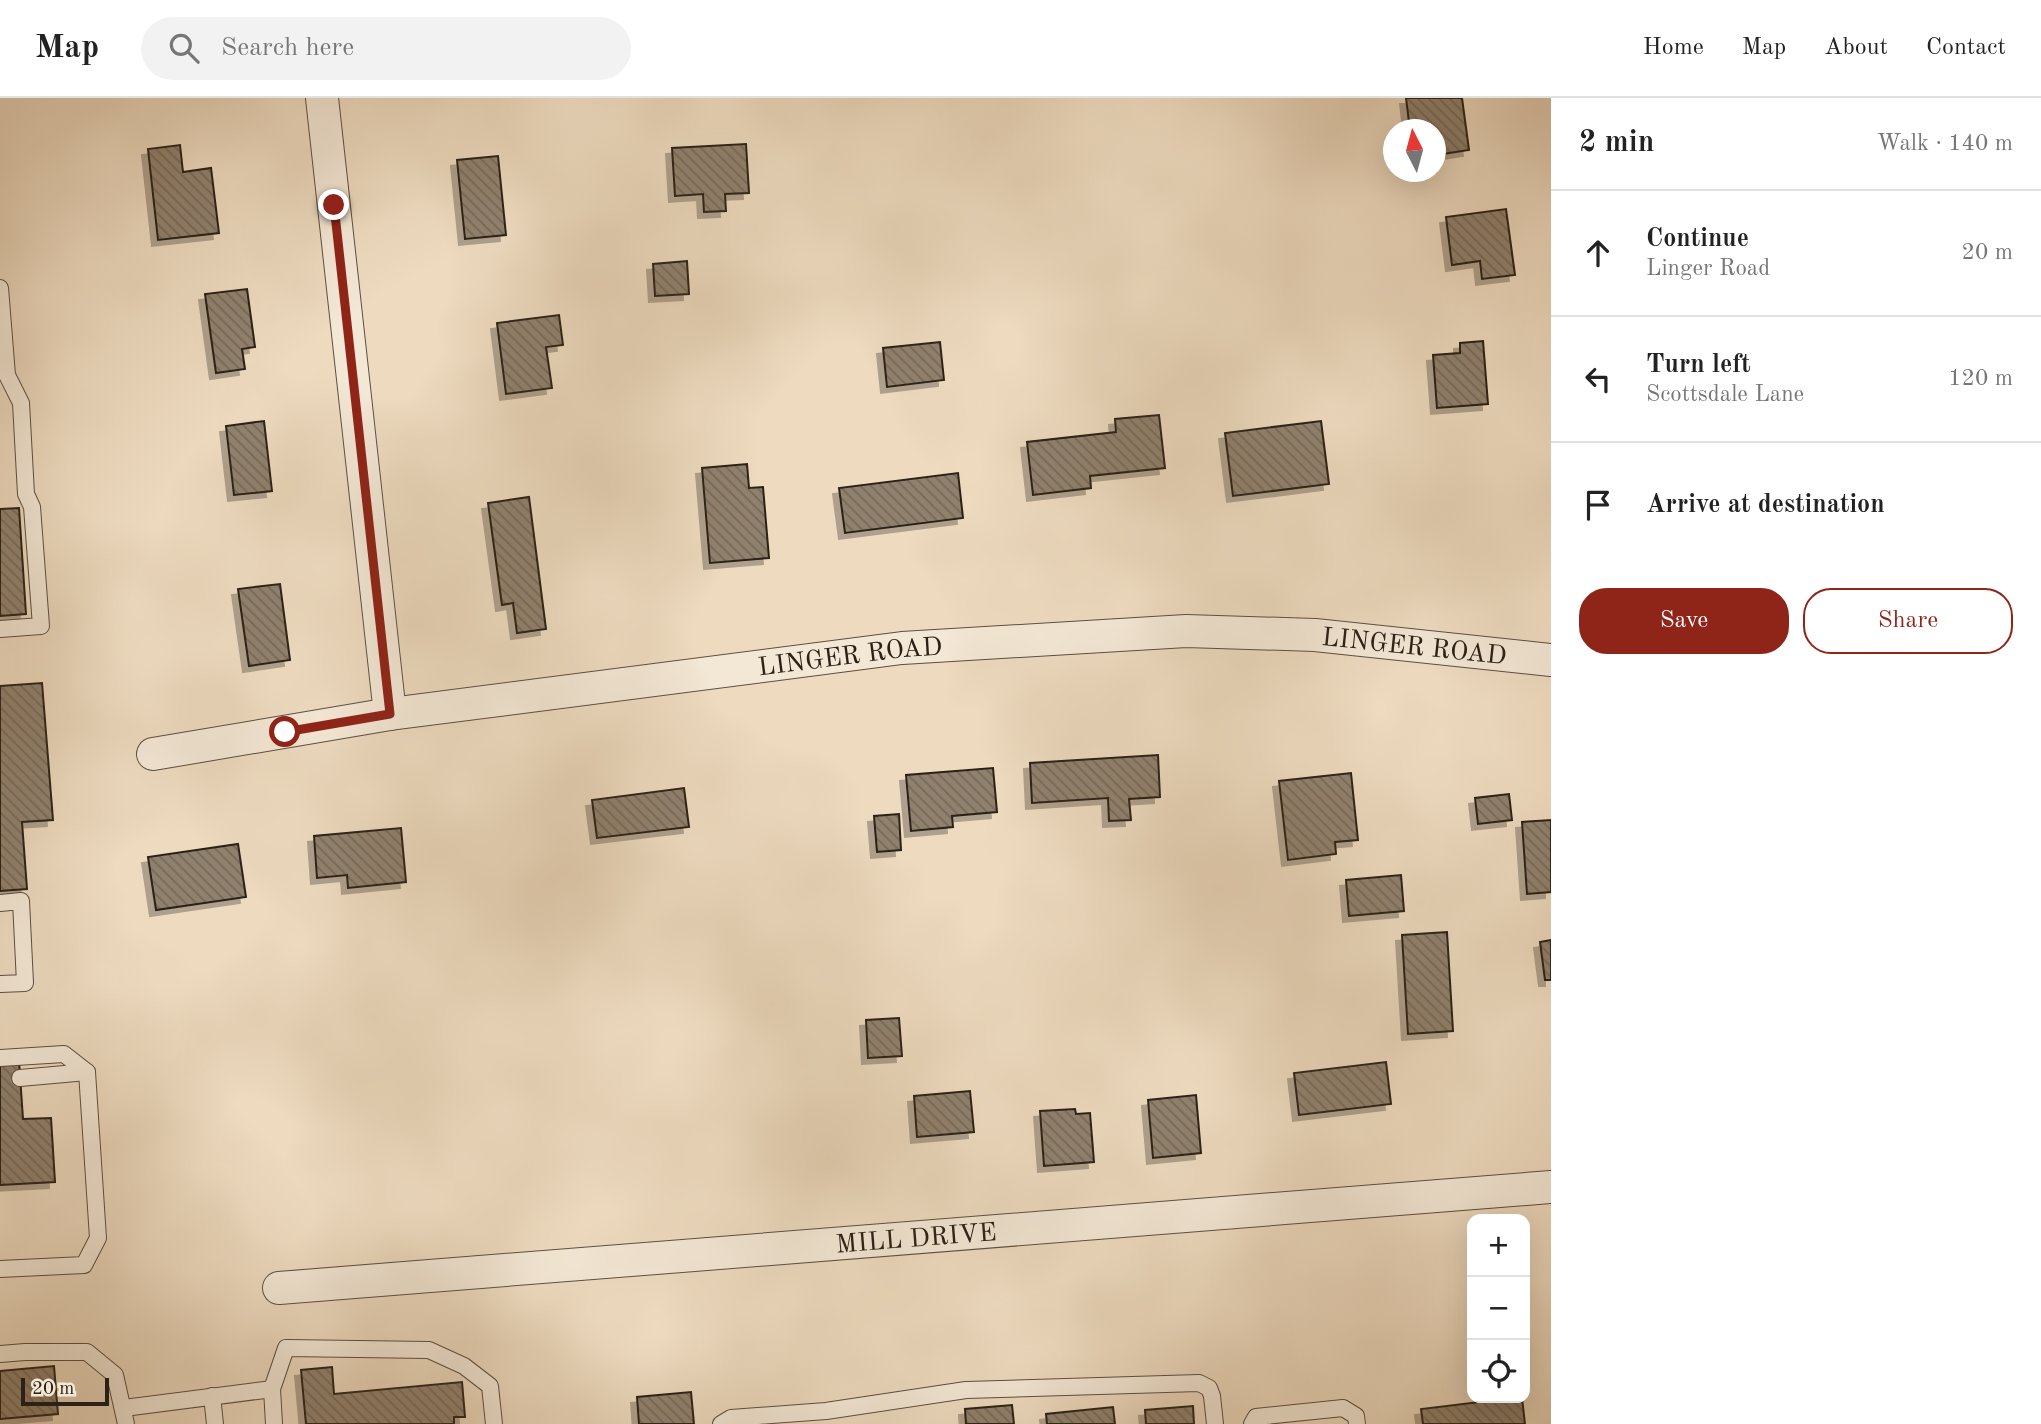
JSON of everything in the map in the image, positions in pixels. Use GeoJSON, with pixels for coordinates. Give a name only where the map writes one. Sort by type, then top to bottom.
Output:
{"type":"FeatureCollection","features":[{"type":"Feature","properties":{"kind":"street"},"geometry":{"type":"LineString","coordinates":[[322,98],[390,714]]}},
{"type":"Feature","properties":{"kind":"street","name":"LINGER ROAD"},"geometry":{"type":"LineString","coordinates":[[153,754],[390,714],[902,648],[1186,631],[1315,635],[1551,660]]}},
{"type":"Feature","properties":{"kind":"street","name":"MILL DRIVE"},"geometry":{"type":"LineString","coordinates":[[279,1288],[1551,1187]]}},
{"type":"Feature","properties":{"kind":"lane"},"geometry":{"type":"LineString","coordinates":[[0,288],[8,375],[21,403],[26,494],[32,507],[41,626],[0,629]]}},
{"type":"Feature","properties":{"kind":"lane"},"geometry":{"type":"LineString","coordinates":[[0,903],[21,901],[25,984],[0,984]]}},
{"type":"Feature","properties":{"kind":"lane"},"geometry":{"type":"LineString","coordinates":[[0,1058],[64,1054],[87,1072],[98,1238],[84,1265],[0,1269]]}},
{"type":"Feature","properties":{"kind":"lane"},"geometry":{"type":"LineString","coordinates":[[20,1078],[87,1072]]}},
{"type":"Feature","properties":{"kind":"lane"},"geometry":{"type":"LineString","coordinates":[[274,1424],[272,1389],[286,1348],[429,1350],[464,1366],[490,1386],[494,1424]]}},
{"type":"Feature","properties":{"kind":"lane"},"geometry":{"type":"LineString","coordinates":[[0,1354],[87,1352],[115,1375],[125,1416],[212,1396],[272,1389]]}},
{"type":"Feature","properties":{"kind":"lane"},"geometry":{"type":"LineString","coordinates":[[721,1424],[731,1418],[826,1411],[966,1390],[1199,1383],[1209,1388],[1215,1424]]}},
{"type":"Feature","properties":{"kind":"lane"},"geometry":{"type":"LineString","coordinates":[[212,1396],[215,1424]]}},
{"type":"Feature","properties":{"kind":"lane"},"geometry":{"type":"LineString","coordinates":[[1252,1424],[1256,1417],[1343,1408],[1356,1416],[1357,1424]]}},
{"type":"Feature","properties":{"kind":"building"},"geometry":{"type":"Polygon","coordinates":[[[1406,98],[1462,98],[1469,150],[1446,153],[1446,119],[1409,119],[1406,98]]]}},
{"type":"Feature","properties":{"kind":"building"},"geometry":{"type":"Polygon","coordinates":[[[746,144],[749,193],[725,194],[726,211],[704,212],[703,194],[675,196],[672,148],[746,144]]]}},
{"type":"Feature","properties":{"kind":"building"},"geometry":{"type":"Polygon","coordinates":[[[180,145],[183,172],[211,168],[219,233],[158,240],[148,149],[180,145]]]}},
{"type":"Feature","properties":{"kind":"building"},"geometry":{"type":"Polygon","coordinates":[[[498,156],[506,235],[465,239],[457,160],[498,156]]]}},
{"type":"Feature","properties":{"kind":"building"},"geometry":{"type":"Polygon","coordinates":[[[1506,209],[1515,275],[1482,279],[1480,261],[1452,265],[1446,217],[1506,209]]]}},
{"type":"Feature","properties":{"kind":"building"},"geometry":{"type":"Polygon","coordinates":[[[687,261],[689,294],[655,296],[653,264],[687,261]]]}},
{"type":"Feature","properties":{"kind":"building"},"geometry":{"type":"Polygon","coordinates":[[[247,289],[255,347],[242,349],[245,369],[216,373],[205,294],[247,289]]]}},
{"type":"Feature","properties":{"kind":"building"},"geometry":{"type":"Polygon","coordinates":[[[559,315],[563,345],[546,347],[552,388],[506,394],[497,323],[559,315]]]}},
{"type":"Feature","properties":{"kind":"building"},"geometry":{"type":"Polygon","coordinates":[[[1483,341],[1488,404],[1437,408],[1433,355],[1460,353],[1460,343],[1483,341]]]}},
{"type":"Feature","properties":{"kind":"building"},"geometry":{"type":"Polygon","coordinates":[[[940,342],[944,380],[887,387],[883,348],[940,342]]]}},
{"type":"Feature","properties":{"kind":"building"},"geometry":{"type":"Polygon","coordinates":[[[1159,415],[1165,468],[1090,476],[1091,488],[1033,495],[1027,442],[1116,432],[1115,419],[1159,415]]]}},
{"type":"Feature","properties":{"kind":"building"},"geometry":{"type":"Polygon","coordinates":[[[264,421],[272,491],[234,495],[226,426],[264,421]]]}},
{"type":"Feature","properties":{"kind":"building"},"geometry":{"type":"Polygon","coordinates":[[[1321,421],[1329,484],[1233,496],[1225,433],[1321,421]]]}},
{"type":"Feature","properties":{"kind":"building"},"geometry":{"type":"Polygon","coordinates":[[[747,464],[749,488],[763,487],[769,558],[710,563],[702,468],[747,464]]]}},
{"type":"Feature","properties":{"kind":"building"},"geometry":{"type":"Polygon","coordinates":[[[958,473],[963,518],[845,533],[839,488],[958,473]]]}},
{"type":"Feature","properties":{"kind":"building"},"geometry":{"type":"Polygon","coordinates":[[[529,497],[546,629],[517,633],[513,603],[502,605],[488,503],[529,497]]]}},
{"type":"Feature","properties":{"kind":"building"},"geometry":{"type":"Polygon","coordinates":[[[19,508],[26,614],[0,616],[0,509],[19,508]]]}},
{"type":"Feature","properties":{"kind":"building"},"geometry":{"type":"Polygon","coordinates":[[[280,584],[290,660],[249,666],[238,589],[280,584]]]}},
{"type":"Feature","properties":{"kind":"building"},"geometry":{"type":"Polygon","coordinates":[[[42,683],[53,820],[22,822],[27,889],[0,891],[0,686],[42,683]]]}},
{"type":"Feature","properties":{"kind":"building"},"geometry":{"type":"Polygon","coordinates":[[[1158,755],[1160,797],[1129,799],[1131,820],[1109,821],[1108,798],[1032,803],[1030,763],[1158,755]]]}},
{"type":"Feature","properties":{"kind":"building"},"geometry":{"type":"Polygon","coordinates":[[[993,768],[997,812],[952,816],[953,827],[911,831],[906,775],[993,768]]]}},
{"type":"Feature","properties":{"kind":"building"},"geometry":{"type":"Polygon","coordinates":[[[1351,773],[1358,840],[1335,842],[1336,854],[1288,860],[1279,781],[1351,773]]]}},
{"type":"Feature","properties":{"kind":"building"},"geometry":{"type":"Polygon","coordinates":[[[684,788],[689,827],[597,838],[592,800],[684,788]]]}},
{"type":"Feature","properties":{"kind":"building"},"geometry":{"type":"Polygon","coordinates":[[[1509,794],[1512,820],[1478,824],[1475,798],[1509,794]]]}},
{"type":"Feature","properties":{"kind":"building"},"geometry":{"type":"Polygon","coordinates":[[[899,814],[901,850],[877,852],[874,816],[899,814]]]}},
{"type":"Feature","properties":{"kind":"building"},"geometry":{"type":"Polygon","coordinates":[[[1551,820],[1551,892],[1527,894],[1522,822],[1551,820]]]}},
{"type":"Feature","properties":{"kind":"building"},"geometry":{"type":"Polygon","coordinates":[[[401,828],[406,882],[348,888],[347,875],[317,878],[314,836],[401,828]]]}},
{"type":"Feature","properties":{"kind":"building"},"geometry":{"type":"Polygon","coordinates":[[[238,844],[246,897],[156,910],[148,857],[238,844]]]}},
{"type":"Feature","properties":{"kind":"building"},"geometry":{"type":"Polygon","coordinates":[[[1401,875],[1404,911],[1349,916],[1346,880],[1401,875]]]}},
{"type":"Feature","properties":{"kind":"building"},"geometry":{"type":"Polygon","coordinates":[[[1447,932],[1453,1031],[1408,1034],[1402,935],[1447,932]]]}},
{"type":"Feature","properties":{"kind":"building"},"geometry":{"type":"Polygon","coordinates":[[[1551,940],[1551,980],[1545,980],[1540,942],[1551,940]]]}},
{"type":"Feature","properties":{"kind":"building"},"geometry":{"type":"Polygon","coordinates":[[[899,1018],[902,1056],[868,1058],[866,1020],[899,1018]]]}},
{"type":"Feature","properties":{"kind":"building"},"geometry":{"type":"Polygon","coordinates":[[[19,1061],[23,1119],[51,1118],[55,1182],[0,1185],[0,1062],[19,1061]]]}},
{"type":"Feature","properties":{"kind":"building"},"geometry":{"type":"Polygon","coordinates":[[[1386,1062],[1391,1104],[1299,1115],[1294,1073],[1386,1062]]]}},
{"type":"Feature","properties":{"kind":"building"},"geometry":{"type":"Polygon","coordinates":[[[970,1091],[974,1132],[917,1137],[914,1096],[970,1091]]]}},
{"type":"Feature","properties":{"kind":"building"},"geometry":{"type":"Polygon","coordinates":[[[1196,1095],[1201,1153],[1153,1158],[1148,1100],[1196,1095]]]}},
{"type":"Feature","properties":{"kind":"building"},"geometry":{"type":"Polygon","coordinates":[[[1075,1109],[1076,1114],[1090,1113],[1094,1162],[1044,1166],[1040,1111],[1075,1109]]]}},
{"type":"Feature","properties":{"kind":"building"},"geometry":{"type":"Polygon","coordinates":[[[54,1366],[58,1414],[0,1419],[0,1371],[54,1366]]]}},
{"type":"Feature","properties":{"kind":"building"},"geometry":{"type":"Polygon","coordinates":[[[332,1367],[334,1394],[462,1382],[465,1417],[454,1417],[454,1424],[306,1424],[301,1370],[332,1367]]]}},
{"type":"Feature","properties":{"kind":"building"},"geometry":{"type":"Polygon","coordinates":[[[691,1392],[694,1424],[639,1424],[637,1397],[691,1392]]]}},
{"type":"Feature","properties":{"kind":"building"},"geometry":{"type":"Polygon","coordinates":[[[1471,1403],[1523,1403],[1525,1424],[1423,1424],[1421,1409],[1471,1403]]]}},
{"type":"Feature","properties":{"kind":"building"},"geometry":{"type":"Polygon","coordinates":[[[1012,1405],[1014,1424],[966,1424],[965,1409],[1012,1405]]]}},
{"type":"Feature","properties":{"kind":"building"},"geometry":{"type":"Polygon","coordinates":[[[1193,1406],[1194,1424],[1146,1424],[1145,1410],[1193,1406]]]}},
{"type":"Feature","properties":{"kind":"building"},"geometry":{"type":"Polygon","coordinates":[[[1113,1407],[1115,1424],[1047,1424],[1046,1414],[1113,1407]]]}},
{"type":"Feature","properties":{"kind":"route"},"geometry":{"type":"LineString","coordinates":[[285,732],[390,714],[334,205]]}}]}
